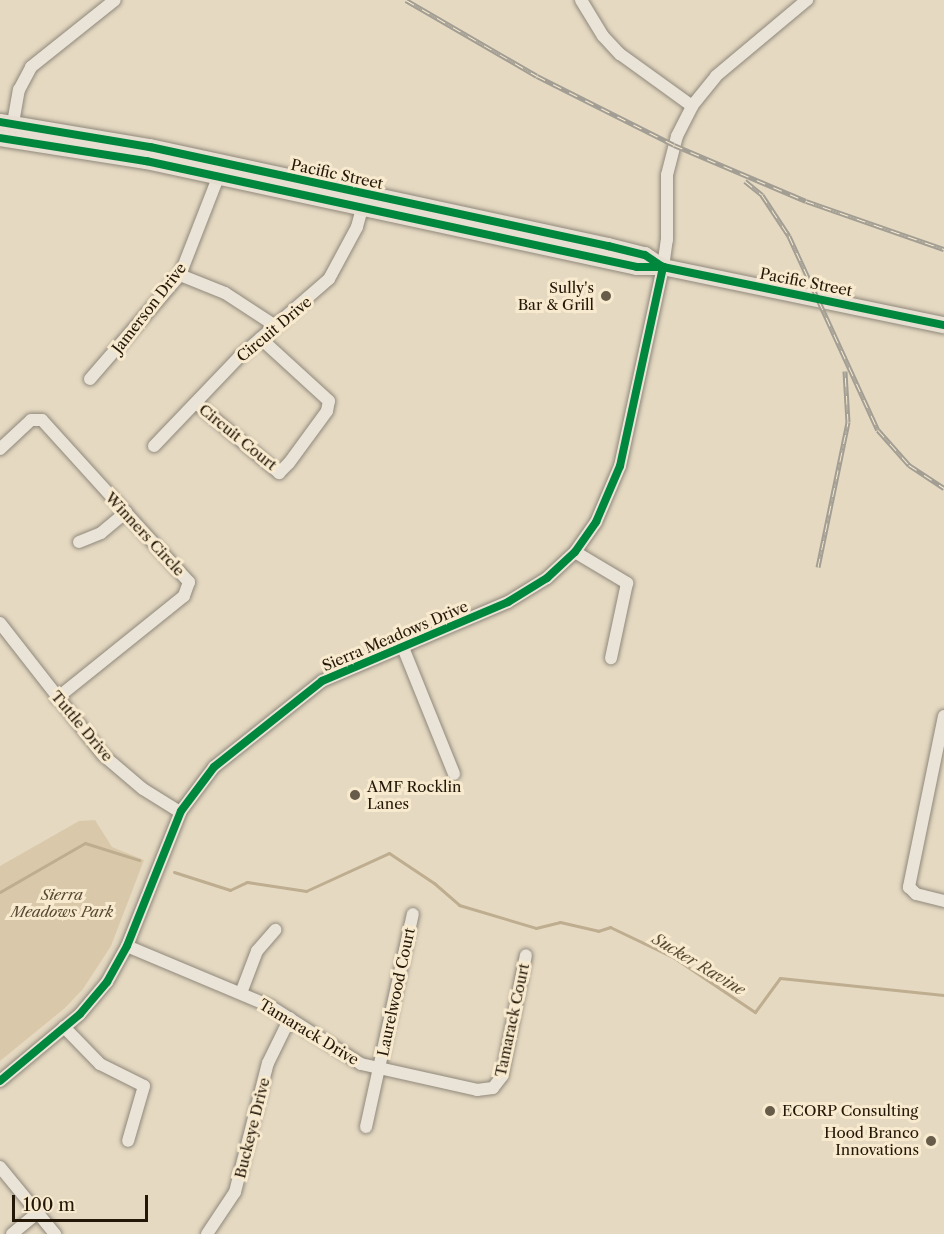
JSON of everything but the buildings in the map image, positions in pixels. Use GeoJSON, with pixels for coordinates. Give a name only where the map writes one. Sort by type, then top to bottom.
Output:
{"type":"FeatureCollection","features":[{"type":"Feature","properties":{"kind":"main road","name":"Pacific Street"},"geometry":{"type":"LineString","coordinates":[[6,123],[364,202],[648,270],[663,267],[944,325]]}},
{"type":"Feature","properties":{"kind":"main road","name":"Pacific Street"},"geometry":{"type":"LineString","coordinates":[[0,138],[220,170]]}},
{"type":"Feature","properties":{"kind":"street"},"geometry":{"type":"LineString","coordinates":[[6,123],[31,67],[115,0]]}},
{"type":"Feature","properties":{"kind":"street"},"geometry":{"type":"LineString","coordinates":[[581,0],[603,36],[620,54],[692,106]]}},
{"type":"Feature","properties":{"kind":"street","name":"Sierra Meadows Drive"},"geometry":{"type":"LineString","coordinates":[[0,1081],[64,1027],[99,993],[127,946],[180,812],[214,767],[296,699],[348,667],[508,602],[547,578],[575,552],[606,503],[620,466],[663,267],[670,158],[692,106],[726,66],[807,0]]}},
{"type":"Feature","properties":{"kind":"street","name":"Jamerson Drive"},"geometry":{"type":"LineString","coordinates":[[90,379],[180,275],[220,170]]}},
{"type":"Feature","properties":{"kind":"street","name":"Circuit Drive"},"geometry":{"type":"LineString","coordinates":[[154,446],[260,338],[315,295],[329,279],[357,227],[364,202]]}},
{"type":"Feature","properties":{"kind":"street"},"geometry":{"type":"LineString","coordinates":[[180,275],[225,293],[274,325]]}},
{"type":"Feature","properties":{"kind":"street","name":"Circuit Court"},"geometry":{"type":"LineString","coordinates":[[196,403],[279,472],[290,463],[327,411],[329,400],[260,338]]}},
{"type":"Feature","properties":{"kind":"street","name":"Winners Circle"},"geometry":{"type":"LineString","coordinates":[[0,449],[31,420],[42,420],[186,577],[188,592],[57,698]]}},
{"type":"Feature","properties":{"kind":"street"},"geometry":{"type":"LineString","coordinates":[[79,542],[101,534],[126,512]]}},
{"type":"Feature","properties":{"kind":"street"},"geometry":{"type":"LineString","coordinates":[[575,552],[627,583],[611,658]]}},
{"type":"Feature","properties":{"kind":"street","name":"Tuttle Drive"},"geometry":{"type":"LineString","coordinates":[[0,623],[103,755],[143,789],[180,812]]}},
{"type":"Feature","properties":{"kind":"street"},"geometry":{"type":"LineString","coordinates":[[402,645],[454,774]]}},
{"type":"Feature","properties":{"kind":"street"},"geometry":{"type":"LineString","coordinates":[[944,716],[909,887],[916,894],[944,901]]}},
{"type":"Feature","properties":{"kind":"street","name":"Laurelwood Court"},"geometry":{"type":"LineString","coordinates":[[366,1127],[413,914]]}},
{"type":"Feature","properties":{"kind":"street"},"geometry":{"type":"LineString","coordinates":[[241,993],[257,951],[275,930]]}},
{"type":"Feature","properties":{"kind":"street","name":"Tamarack Drive"},"geometry":{"type":"LineString","coordinates":[[127,946],[241,993],[290,1018],[341,1054],[379,1070],[477,1090],[498,1084]]}},
{"type":"Feature","properties":{"kind":"street","name":"Tamarack Court"},"geometry":{"type":"LineString","coordinates":[[498,1084],[508,1052],[526,955]]}},
{"type":"Feature","properties":{"kind":"street","name":"Buckeye Drive"},"geometry":{"type":"LineString","coordinates":[[207,1234],[235,1192],[268,1062],[290,1018]]}},
{"type":"Feature","properties":{"kind":"street"},"geometry":{"type":"LineString","coordinates":[[64,1027],[100,1064],[144,1086],[128,1141]]}},
{"type":"Feature","properties":{"kind":"street"},"geometry":{"type":"LineString","coordinates":[[0,1167],[55,1234]]}},
{"type":"Feature","properties":{"kind":"street"},"geometry":{"type":"LineString","coordinates":[[12,1234],[38,1213]]}},
{"type":"Feature","properties":{"kind":"green space","name":"Sierra Meadows Park"},"geometry":{"type":"Polygon","coordinates":[[[95,820],[112,847],[144,860],[111,946],[83,989],[65,1008],[0,1061],[0,866],[79,821],[95,820]]]}},
{"type":"Feature","properties":{"kind":"waterway","name":"Sucker Ravine"},"geometry":{"type":"LineString","coordinates":[[0,892],[85,843],[139,860]]}},
{"type":"Feature","properties":{"kind":"waterway","name":"Sucker Ravine"},"geometry":{"type":"LineString","coordinates":[[174,872],[230,890],[247,882],[306,891],[389,853],[434,883],[459,905],[536,928],[560,922],[598,931],[610,927],[673,957],[755,1012],[780,978],[944,995]]}},
{"type":"Feature","properties":{"kind":"railway"},"geometry":{"type":"LineString","coordinates":[[406,0],[537,76],[674,145],[806,201],[944,249]]}},
{"type":"Feature","properties":{"kind":"railway"},"geometry":{"type":"LineString","coordinates":[[745,181],[762,195],[789,236],[878,430],[909,465],[944,488]]}},
{"type":"Feature","properties":{"kind":"railway"},"geometry":{"type":"LineString","coordinates":[[818,567],[848,422],[845,371]]}},
{"type":"Feature","properties":{"kind":"cycle path"},"geometry":{"type":"LineString","coordinates":[[0,122],[150,147],[608,246],[645,255],[663,267]]}},
{"type":"Feature","properties":{"kind":"cycle path"},"geometry":{"type":"LineString","coordinates":[[0,138],[146,161],[637,267],[663,267],[944,325]]}},
{"type":"Feature","properties":{"kind":"cycle path"},"geometry":{"type":"LineString","coordinates":[[0,1081],[80,1014],[107,982],[127,946],[181,811],[214,767],[322,681],[508,602],[547,578],[575,552],[596,522],[620,466],[663,267]]}},
{"type":"Feature","properties":{"kind":"place","name":"Sully's Bar & Grill"},"geometry":{"type":"Point","coordinates":[606,296]}},
{"type":"Feature","properties":{"kind":"place","name":"AMF Rocklin Lanes"},"geometry":{"type":"Point","coordinates":[355,795]}},
{"type":"Feature","properties":{"kind":"place","name":"ECORP Consulting"},"geometry":{"type":"Point","coordinates":[770,1111]}},
{"type":"Feature","properties":{"kind":"place","name":"Hood Branco Innovations"},"geometry":{"type":"Point","coordinates":[931,1141]}}]}
